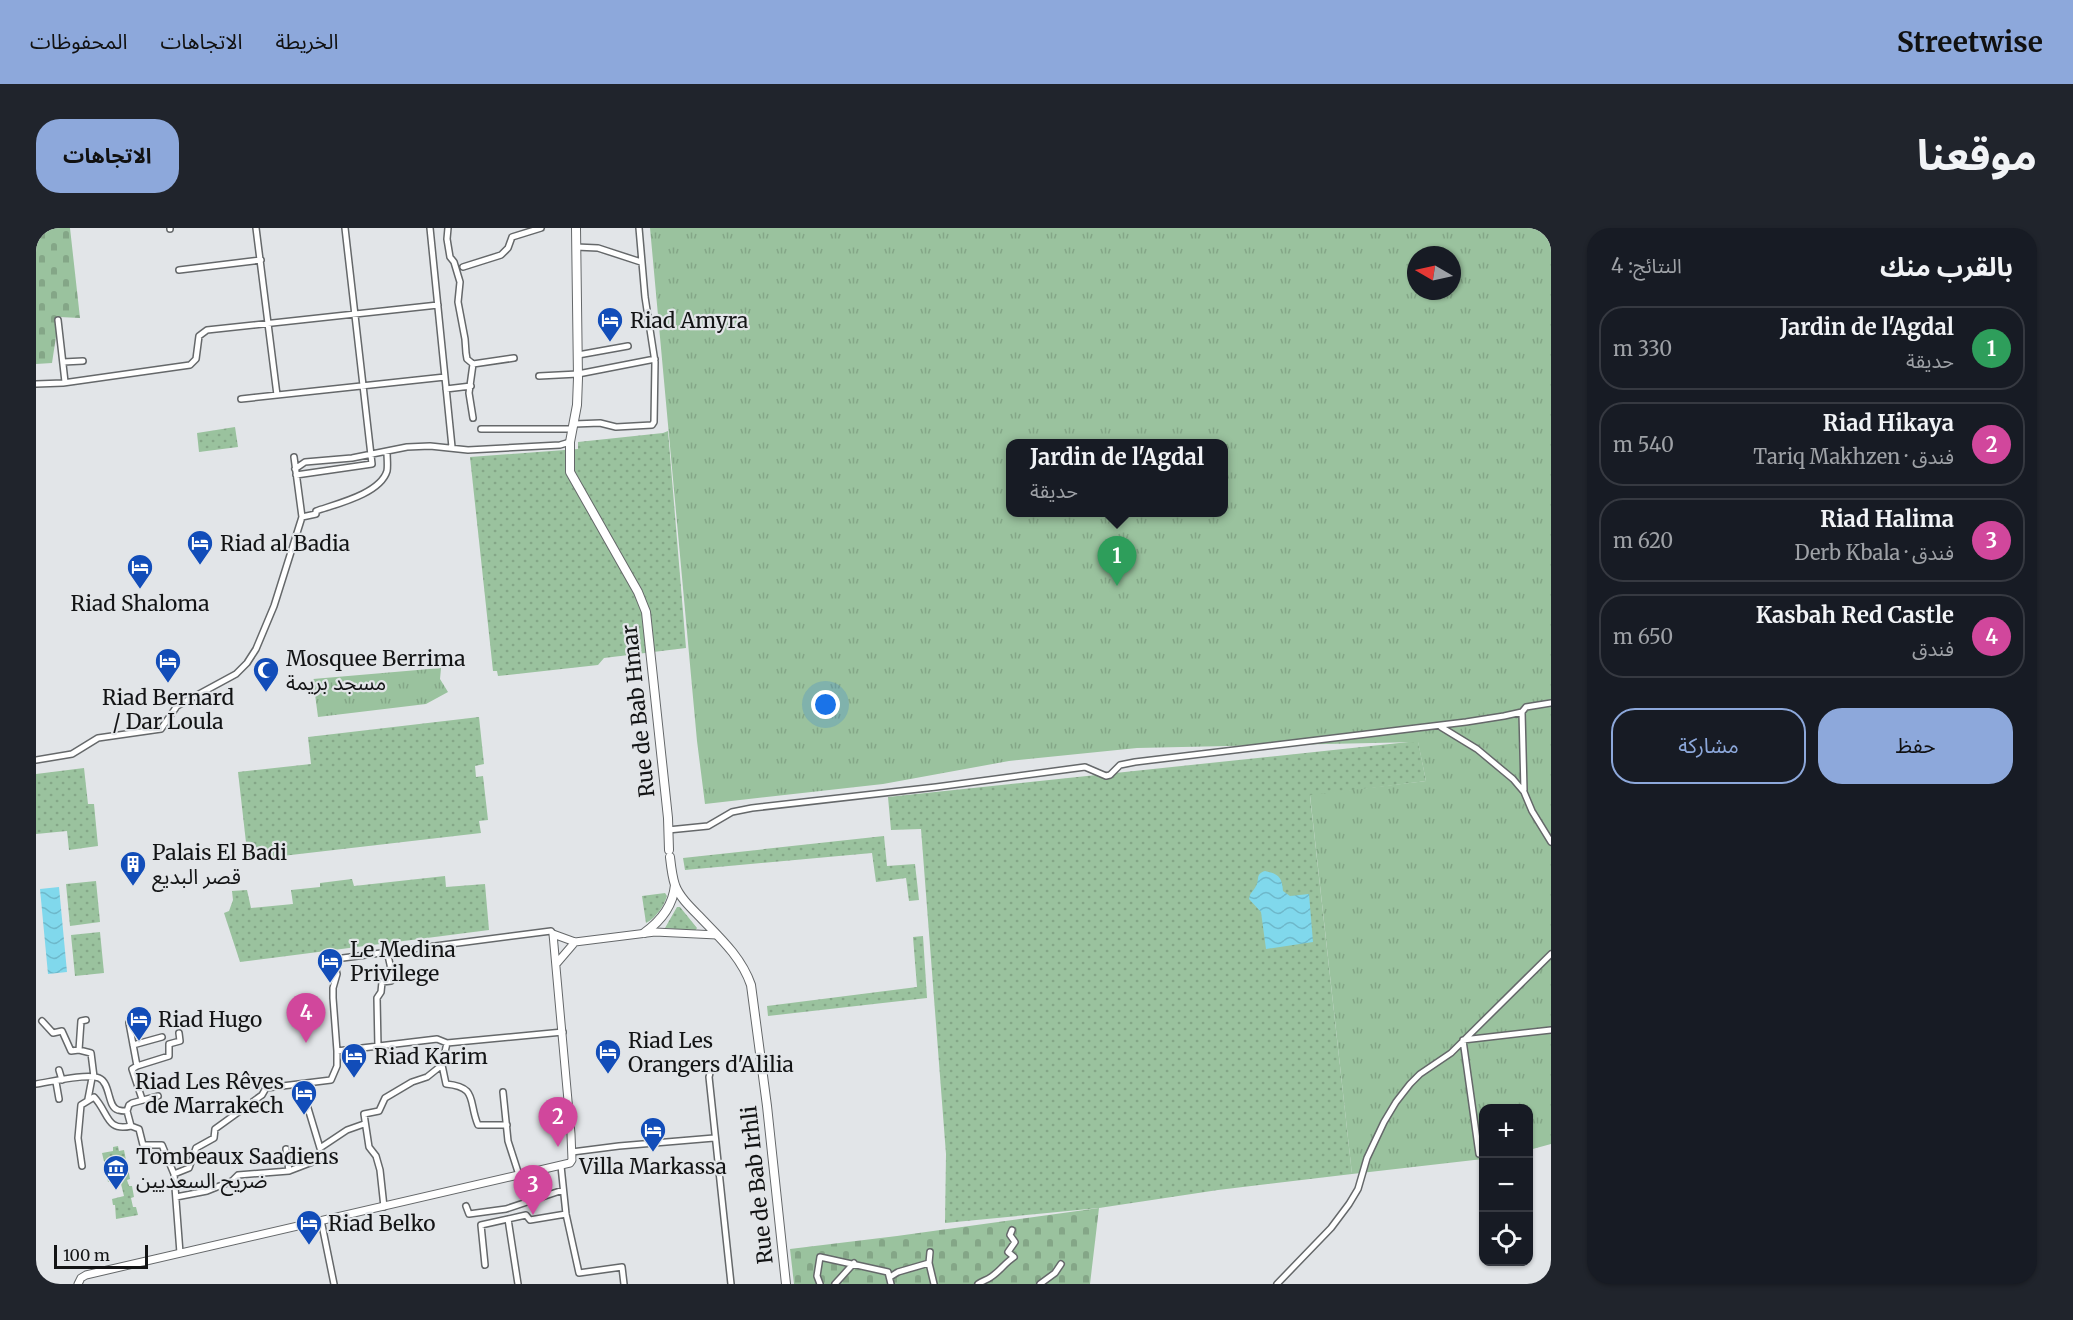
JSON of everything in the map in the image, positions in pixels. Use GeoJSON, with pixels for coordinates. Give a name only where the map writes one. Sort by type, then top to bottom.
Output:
{"type":"FeatureCollection","features":[{"type":"Feature","properties":{"kind":"main road","name":"Rue de Bab Hmar"},"geometry":{"type":"LineString","coordinates":[[576,228],[578,374],[577,405],[570,442],[570,472],[638,592],[646,612],[670,853]]}},
{"type":"Feature","properties":{"kind":"main road","name":"Rue de Bab Irhli"},"geometry":{"type":"LineString","coordinates":[[670,853],[675,885],[683,898],[741,962],[751,985],[786,1284]]}},
{"type":"Feature","properties":{"kind":"main road"},"geometry":{"type":"LineString","coordinates":[[645,933],[664,915],[673,898],[675,885]]}},
{"type":"Feature","properties":{"kind":"street"},"geometry":{"type":"LineString","coordinates":[[256,228],[277,395]]}},
{"type":"Feature","properties":{"kind":"street"},"geometry":{"type":"LineString","coordinates":[[296,472],[372,464],[345,228]]}},
{"type":"Feature","properties":{"kind":"street"},"geometry":{"type":"LineString","coordinates":[[430,228],[452,447]]}},
{"type":"Feature","properties":{"kind":"street"},"geometry":{"type":"LineString","coordinates":[[448,228],[450,257],[454,262],[459,282],[458,302],[467,359],[473,364],[514,358]]}},
{"type":"Feature","properties":{"kind":"street"},"geometry":{"type":"LineString","coordinates":[[463,267],[501,255],[512,237],[541,228]]}},
{"type":"Feature","properties":{"kind":"street"},"geometry":{"type":"LineString","coordinates":[[482,429],[600,423],[616,427],[652,425],[655,411],[655,358],[641,262],[639,228]]}},
{"type":"Feature","properties":{"kind":"street"},"geometry":{"type":"LineString","coordinates":[[576,247],[598,248],[641,262]]}},
{"type":"Feature","properties":{"kind":"street"},"geometry":{"type":"LineString","coordinates":[[179,270],[261,260]]}},
{"type":"Feature","properties":{"kind":"street"},"geometry":{"type":"LineString","coordinates":[[36,384],[190,365],[196,359],[199,336],[207,330],[438,305]]}},
{"type":"Feature","properties":{"kind":"street"},"geometry":{"type":"LineString","coordinates":[[58,320],[65,382]]}},
{"type":"Feature","properties":{"kind":"street"},"geometry":{"type":"LineString","coordinates":[[578,355],[628,346]]}},
{"type":"Feature","properties":{"kind":"street"},"geometry":{"type":"LineString","coordinates":[[539,376],[578,374],[655,358]]}},
{"type":"Feature","properties":{"kind":"street"},"geometry":{"type":"LineString","coordinates":[[63,362],[83,362]]}},
{"type":"Feature","properties":{"kind":"street"},"geometry":{"type":"LineString","coordinates":[[473,364],[469,398],[473,418]]}},
{"type":"Feature","properties":{"kind":"street"},"geometry":{"type":"LineString","coordinates":[[241,399],[445,377]]}},
{"type":"Feature","properties":{"kind":"street"},"geometry":{"type":"LineString","coordinates":[[446,389],[471,386]]}},
{"type":"Feature","properties":{"kind":"street"},"geometry":{"type":"LineString","coordinates":[[296,472],[305,462],[370,455],[407,447],[452,447],[468,450],[560,446],[570,442]]}},
{"type":"Feature","properties":{"kind":"street"},"geometry":{"type":"LineString","coordinates":[[302,517],[316,514],[316,511],[342,503],[375,488],[387,471],[387,452]]}},
{"type":"Feature","properties":{"kind":"street"},"geometry":{"type":"LineString","coordinates":[[36,760],[72,754],[98,738],[161,729],[177,706],[229,678],[242,668],[256,649],[274,606],[302,517],[294,457]]}},
{"type":"Feature","properties":{"kind":"street"},"geometry":{"type":"LineString","coordinates":[[668,830],[708,826],[732,812],[752,808],[957,785],[1085,767],[1106,776],[1120,765],[1135,762],[1440,726],[1521,712],[1526,707],[1551,703]]}},
{"type":"Feature","properties":{"kind":"street"},"geometry":{"type":"LineString","coordinates":[[1521,712],[1524,792]]}},
{"type":"Feature","properties":{"kind":"street"},"geometry":{"type":"LineString","coordinates":[[1440,726],[1477,748],[1499,765],[1524,792],[1532,811],[1551,842]]}},
{"type":"Feature","properties":{"kind":"street"},"geometry":{"type":"LineString","coordinates":[[174,1174],[189,1168],[196,1148],[214,1138],[215,1129],[262,1095],[266,1088],[331,1080],[337,1065],[333,998],[337,975],[335,959],[551,931],[553,934],[575,942],[645,933],[717,935]]}},
{"type":"Feature","properties":{"kind":"street"},"geometry":{"type":"LineString","coordinates":[[78,1284],[86,1275],[570,1163],[572,1152],[553,934]]}},
{"type":"Feature","properties":{"kind":"street"},"geometry":{"type":"LineString","coordinates":[[557,963],[575,942]]}},
{"type":"Feature","properties":{"kind":"street"},"geometry":{"type":"LineString","coordinates":[[378,1047],[376,998],[381,992],[382,982],[391,981],[393,978],[387,951]]}},
{"type":"Feature","properties":{"kind":"street"},"geometry":{"type":"LineString","coordinates":[[1277,1284],[1331,1228],[1349,1204],[1358,1189],[1367,1158],[1396,1102],[1420,1074],[1450,1053],[1551,954]]}},
{"type":"Feature","properties":{"kind":"street"},"geometry":{"type":"LineString","coordinates":[[79,1050],[81,1021],[86,1020]]}},
{"type":"Feature","properties":{"kind":"street"},"geometry":{"type":"LineString","coordinates":[[42,1021],[53,1033],[62,1031],[71,1054],[79,1050],[91,1053],[95,1078],[88,1099]]}},
{"type":"Feature","properties":{"kind":"street"},"geometry":{"type":"LineString","coordinates":[[129,1023],[136,1066]]}},
{"type":"Feature","properties":{"kind":"street"},"geometry":{"type":"LineString","coordinates":[[1463,1040],[1551,1030]]}},
{"type":"Feature","properties":{"kind":"street"},"geometry":{"type":"LineString","coordinates":[[337,1052],[437,1039],[447,1044],[563,1032]]}},
{"type":"Feature","properties":{"kind":"street"},"geometry":{"type":"LineString","coordinates":[[142,1099],[132,1070],[136,1066],[169,1056],[169,1044],[180,1041],[179,1033]]}},
{"type":"Feature","properties":{"kind":"street"},"geometry":{"type":"LineString","coordinates":[[133,1045],[162,1036]]}},
{"type":"Feature","properties":{"kind":"street"},"geometry":{"type":"LineString","coordinates":[[1463,1040],[1479,1154]]}},
{"type":"Feature","properties":{"kind":"street"},"geometry":{"type":"LineString","coordinates":[[447,1044],[442,1065],[446,1084],[462,1086],[468,1092],[478,1125],[507,1125]]}},
{"type":"Feature","properties":{"kind":"street"},"geometry":{"type":"LineString","coordinates":[[384,1207],[380,1170],[376,1156],[369,1148],[364,1114],[379,1111],[385,1098],[415,1080],[427,1077],[442,1065]]}},
{"type":"Feature","properties":{"kind":"street"},"geometry":{"type":"LineString","coordinates":[[59,1070],[59,1099]]}},
{"type":"Feature","properties":{"kind":"street"},"geometry":{"type":"LineString","coordinates":[[710,1073],[714,1138],[731,1284]]}},
{"type":"Feature","properties":{"kind":"street"},"geometry":{"type":"LineString","coordinates":[[36,1084],[81,1077],[95,1078],[109,1095],[113,1107],[117,1110],[128,1108],[142,1099],[158,1096]]}},
{"type":"Feature","properties":{"kind":"street"},"geometry":{"type":"LineString","coordinates":[[301,1084],[320,1148],[347,1130],[364,1124]]}},
{"type":"Feature","properties":{"kind":"street"},"geometry":{"type":"LineString","coordinates":[[503,1092],[509,1145],[519,1175]]}},
{"type":"Feature","properties":{"kind":"street"},"geometry":{"type":"LineString","coordinates":[[82,1166],[78,1137],[81,1104],[94,1097],[112,1125],[119,1128],[131,1126],[139,1129],[143,1146],[162,1145],[174,1174],[180,1253]]}},
{"type":"Feature","properties":{"kind":"street"},"geometry":{"type":"LineString","coordinates":[[128,1108],[131,1126]]}},
{"type":"Feature","properties":{"kind":"street"},"geometry":{"type":"LineString","coordinates":[[572,1152],[714,1138]]}},
{"type":"Feature","properties":{"kind":"street"},"geometry":{"type":"LineString","coordinates":[[286,1149],[289,1171]]}},
{"type":"Feature","properties":{"kind":"street"},"geometry":{"type":"LineString","coordinates":[[176,1197],[207,1191],[232,1181],[238,1174],[289,1171],[323,1158]]}},
{"type":"Feature","properties":{"kind":"street"},"geometry":{"type":"LineString","coordinates":[[561,1166],[566,1214],[579,1273],[622,1267],[624,1284]]}},
{"type":"Feature","properties":{"kind":"street"},"geometry":{"type":"LineString","coordinates":[[466,1206],[469,1214],[506,1209],[563,1190]]}},
{"type":"Feature","properties":{"kind":"street"},"geometry":{"type":"LineString","coordinates":[[485,1265],[481,1225],[526,1215],[530,1220],[566,1214]]}},
{"type":"Feature","properties":{"kind":"street"},"geometry":{"type":"LineString","coordinates":[[508,1219],[518,1284]]}},
{"type":"Feature","properties":{"kind":"street"},"geometry":{"type":"LineString","coordinates":[[321,1220],[334,1284]]}},
{"type":"Feature","properties":{"kind":"street"},"geometry":{"type":"LineString","coordinates":[[978,1284],[993,1276],[1014,1257],[1008,1252],[1015,1242],[1010,1235],[1012,1230]]}},
{"type":"Feature","properties":{"kind":"street"},"geometry":{"type":"LineString","coordinates":[[930,1252],[929,1263],[934,1284]]}},
{"type":"Feature","properties":{"kind":"street"},"geometry":{"type":"LineString","coordinates":[[820,1284],[817,1276],[820,1257],[888,1272],[891,1284]]}},
{"type":"Feature","properties":{"kind":"street"},"geometry":{"type":"LineString","coordinates":[[835,1284],[854,1263]]}},
{"type":"Feature","properties":{"kind":"street"},"geometry":{"type":"LineString","coordinates":[[890,1277],[898,1272],[929,1263]]}},
{"type":"Feature","properties":{"kind":"street"},"geometry":{"type":"LineString","coordinates":[[1040,1284],[1055,1273],[1061,1264]]}},
{"type":"Feature","properties":{"kind":"street"},"geometry":{"type":"LineString","coordinates":[[36,1281],[42,1284]]}},
{"type":"Feature","properties":{"kind":"green space"},"geometry":{"type":"Polygon","coordinates":[[[36,228],[70,228],[80,318],[59,317],[52,363],[36,364],[36,228]]]}},
{"type":"Feature","properties":{"kind":"green space"},"geometry":{"type":"Polygon","coordinates":[[[650,228],[1551,228],[1551,1144],[1533,1149],[1533,1104],[1479,1104],[1479,1159],[1352,1174],[1310,795],[1426,781],[1418,742],[1137,748],[1009,761],[883,784],[705,804],[697,741],[650,228]]]}},
{"type":"Feature","properties":{"kind":"green space"},"geometry":{"type":"Polygon","coordinates":[[[235,427],[238,447],[199,452],[197,433],[235,427]]]}},
{"type":"Feature","properties":{"kind":"green space"},"geometry":{"type":"Polygon","coordinates":[[[668,431],[686,648],[604,658],[598,665],[498,676],[497,671],[493,671],[470,457],[578,449],[578,442],[668,431]]]}},
{"type":"Feature","properties":{"kind":"green space"},"geometry":{"type":"Polygon","coordinates":[[[441,668],[440,679],[448,692],[426,704],[318,717],[313,679],[441,668]]]}},
{"type":"Feature","properties":{"kind":"green space"},"geometry":{"type":"Polygon","coordinates":[[[479,717],[484,764],[475,766],[476,777],[483,776],[488,820],[479,821],[481,833],[248,860],[238,772],[311,764],[308,737],[479,717]]]}},
{"type":"Feature","properties":{"kind":"green space"},"geometry":{"type":"Polygon","coordinates":[[[1418,741],[1426,781],[1310,796],[1352,1174],[1218,1190],[1099,1208],[945,1223],[946,1154],[921,829],[891,830],[888,797],[1418,741]]]}},
{"type":"Feature","properties":{"kind":"green space"},"geometry":{"type":"Polygon","coordinates":[[[84,768],[88,804],[94,804],[98,846],[69,850],[67,831],[36,834],[36,774],[84,768]]]}},
{"type":"Feature","properties":{"kind":"green space"},"geometry":{"type":"Polygon","coordinates":[[[884,836],[887,866],[915,864],[919,900],[909,901],[906,878],[876,882],[872,853],[685,870],[683,858],[884,836]]]}},
{"type":"Feature","properties":{"kind":"green space"},"geometry":{"type":"Polygon","coordinates":[[[445,876],[446,887],[485,884],[489,930],[240,962],[224,913],[229,911],[233,900],[232,891],[247,890],[251,908],[293,904],[291,890],[320,887],[320,883],[352,879],[354,886],[445,876]]]}},
{"type":"Feature","properties":{"kind":"green space"},"geometry":{"type":"Polygon","coordinates":[[[96,881],[100,922],[70,926],[66,884],[96,881]]]}},
{"type":"Feature","properties":{"kind":"green space"},"geometry":{"type":"Polygon","coordinates":[[[665,893],[667,896],[661,908],[646,923],[642,896],[665,893]]]}},
{"type":"Feature","properties":{"kind":"green space"},"geometry":{"type":"Polygon","coordinates":[[[677,907],[680,907],[697,928],[695,931],[665,928],[677,907]]]}},
{"type":"Feature","properties":{"kind":"green space"},"geometry":{"type":"Polygon","coordinates":[[[100,932],[104,973],[75,976],[71,935],[100,932]]]}},
{"type":"Feature","properties":{"kind":"green space"},"geometry":{"type":"Polygon","coordinates":[[[923,936],[927,998],[768,1016],[767,1006],[917,987],[913,937],[923,936]]]}},
{"type":"Feature","properties":{"kind":"green space"},"geometry":{"type":"Polygon","coordinates":[[[118,1146],[119,1151],[124,1150],[126,1160],[123,1161],[125,1168],[128,1168],[130,1179],[127,1180],[129,1186],[132,1186],[134,1197],[131,1198],[138,1215],[116,1219],[112,1199],[124,1196],[120,1180],[108,1182],[107,1176],[112,1175],[111,1169],[106,1170],[102,1153],[113,1151],[113,1147],[118,1146]]]}},
{"type":"Feature","properties":{"kind":"green space"},"geometry":{"type":"Polygon","coordinates":[[[1099,1208],[1090,1284],[794,1284],[790,1249],[1099,1208]]]}},
{"type":"Feature","properties":{"kind":"water"},"geometry":{"type":"Polygon","coordinates":[[[1265,871],[1279,877],[1283,891],[1290,896],[1309,894],[1313,942],[1266,949],[1261,912],[1249,899],[1259,875],[1265,871]]]}},
{"type":"Feature","properties":{"kind":"water"},"geometry":{"type":"Polygon","coordinates":[[[59,887],[67,972],[48,974],[40,889],[59,887]]]}},
{"type":"Feature","properties":{"kind":"place","name":"Riad Amyra"},"geometry":{"type":"Point","coordinates":[610,343]}},
{"type":"Feature","properties":{"kind":"place","name":"Riad al Badia"},"geometry":{"type":"Point","coordinates":[200,566]}},
{"type":"Feature","properties":{"kind":"place","name":"Jardin de l'Agdal"},"geometry":{"type":"Point","coordinates":[1117,586]}},
{"type":"Feature","properties":{"kind":"place","name":"Riad Shaloma"},"geometry":{"type":"Point","coordinates":[140,590]}},
{"type":"Feature","properties":{"kind":"place","name":"Riad Bernard / Dar Loula"},"geometry":{"type":"Point","coordinates":[168,684]}},
{"type":"Feature","properties":{"kind":"place","name":"Mosquee Berrima مسجد بريمة"},"geometry":{"type":"Point","coordinates":[266,693]}},
{"type":"Feature","properties":{"kind":"place","name":"Palais El Badi قصر البديع"},"geometry":{"type":"Point","coordinates":[133,887]}},
{"type":"Feature","properties":{"kind":"place","name":"Le Medina Privilege"},"geometry":{"type":"Point","coordinates":[330,984]}},
{"type":"Feature","properties":{"kind":"place","name":"Riad Hugo"},"geometry":{"type":"Point","coordinates":[139,1042]}},
{"type":"Feature","properties":{"kind":"place","name":"Kasbah Red Castle"},"geometry":{"type":"Point","coordinates":[306,1043]}},
{"type":"Feature","properties":{"kind":"place","name":"Riad Les Orangers d'Alilia"},"geometry":{"type":"Point","coordinates":[608,1075]}},
{"type":"Feature","properties":{"kind":"place","name":"Riad Karim"},"geometry":{"type":"Point","coordinates":[354,1079]}},
{"type":"Feature","properties":{"kind":"place","name":"Riad Les Rêves de Marrakech"},"geometry":{"type":"Point","coordinates":[304,1116]}},
{"type":"Feature","properties":{"kind":"place","name":"Riad Hikaya"},"geometry":{"type":"Point","coordinates":[558,1147]}},
{"type":"Feature","properties":{"kind":"place","name":"Villa Markassa"},"geometry":{"type":"Point","coordinates":[653,1153]}},
{"type":"Feature","properties":{"kind":"place","name":"Tombeaux Saadiens ضريح السعديين"},"geometry":{"type":"Point","coordinates":[116,1191]}},
{"type":"Feature","properties":{"kind":"place","name":"Riad Halima"},"geometry":{"type":"Point","coordinates":[533,1215]}},
{"type":"Feature","properties":{"kind":"place","name":"Riad Belko"},"geometry":{"type":"Point","coordinates":[309,1246]}}]}
